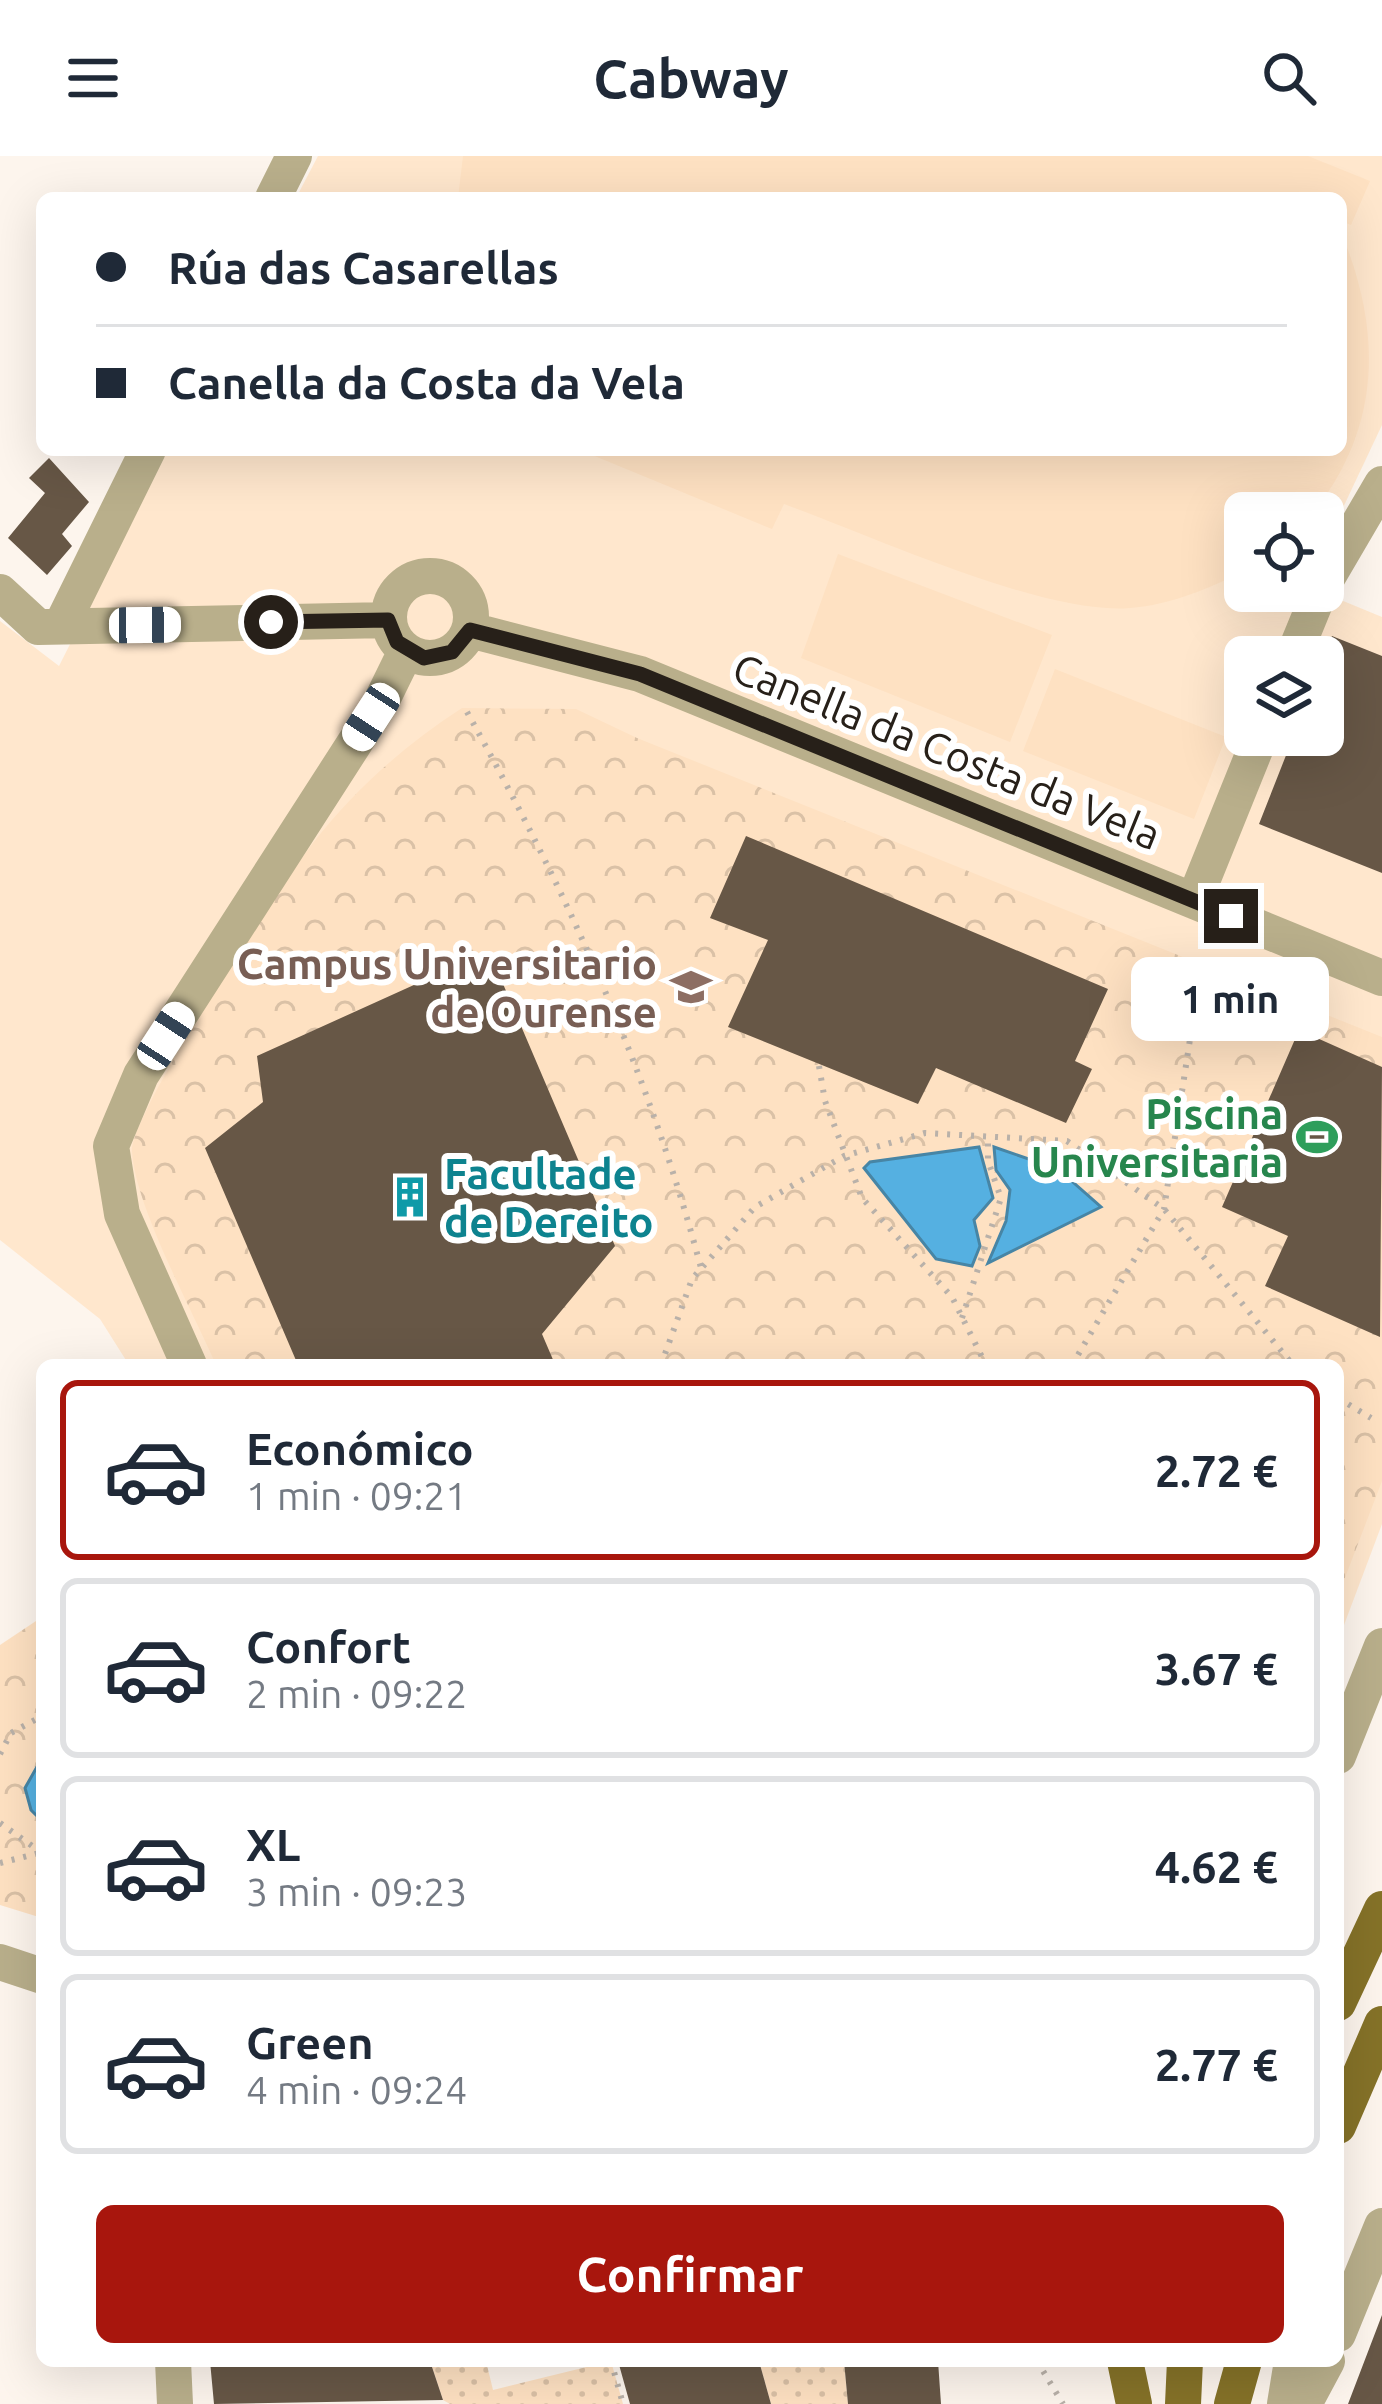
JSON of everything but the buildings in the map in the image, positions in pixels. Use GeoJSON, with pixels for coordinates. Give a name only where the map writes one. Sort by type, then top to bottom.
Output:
{"type":"FeatureCollection","features":[{"type":"Feature","properties":{"kind":"main road"},"geometry":{"type":"LineString","coordinates":[[1344,1990],[1382,1909]]}},
{"type":"Feature","properties":{"kind":"main road"},"geometry":{"type":"LineString","coordinates":[[1344,2113],[1382,2024]]}},
{"type":"Feature","properties":{"kind":"main road"},"geometry":{"type":"LineString","coordinates":[[1126,2367],[1134,2404]]}},
{"type":"Feature","properties":{"kind":"main road"},"geometry":{"type":"LineString","coordinates":[[1183,2404],[1185,2367]]}},
{"type":"Feature","properties":{"kind":"main road"},"geometry":{"type":"LineString","coordinates":[[1232,2404],[1242,2367]]}},
{"type":"Feature","properties":{"kind":"street"},"geometry":{"type":"LineString","coordinates":[[276,192],[294,156]]}},
{"type":"Feature","properties":{"kind":"street"},"geometry":{"type":"LineString","coordinates":[[61,626],[145,456]]}},
{"type":"Feature","properties":{"kind":"street"},"geometry":{"type":"LineString","coordinates":[[1344,550],[1382,484]]}},
{"type":"Feature","properties":{"kind":"street"},"geometry":{"type":"LineString","coordinates":[[0,592],[38,627],[397,635],[424,658],[443,656],[460,646],[470,630],[470,603],[454,582],[441,577],[415,578],[395,594],[397,635],[380,703],[141,1075],[111,1146],[122,1214],[186,1359]]}},
{"type":"Feature","properties":{"kind":"street","name":"Canella da Costa da Vela"},"geometry":{"type":"LineString","coordinates":[[470,630],[640,674],[1382,978]]}},
{"type":"Feature","properties":{"kind":"street"},"geometry":{"type":"LineString","coordinates":[[1193,901],[1253,756]]}},
{"type":"Feature","properties":{"kind":"street"},"geometry":{"type":"LineString","coordinates":[[1344,1741],[1382,1646]]}},
{"type":"Feature","properties":{"kind":"street"},"geometry":{"type":"LineString","coordinates":[[0,1962],[36,1974]]}},
{"type":"Feature","properties":{"kind":"street"},"geometry":{"type":"LineString","coordinates":[[1344,2113],[1382,2077]]}},
{"type":"Feature","properties":{"kind":"street"},"geometry":{"type":"LineString","coordinates":[[1344,2319],[1382,2226]]}},
{"type":"Feature","properties":{"kind":"street"},"geometry":{"type":"LineString","coordinates":[[173,2367],[175,2404]]}},
{"type":"Feature","properties":{"kind":"street"},"geometry":{"type":"LineString","coordinates":[[1285,2404],[1291,2367]]}},
{"type":"Feature","properties":{"kind":"street"},"geometry":{"type":"LineString","coordinates":[[1304,2404],[1324,2367]]}},
{"type":"Feature","properties":{"kind":"path"},"geometry":{"type":"LineString","coordinates":[[467,712],[533,831],[614,1006],[678,1182],[701,1268]]}},
{"type":"Feature","properties":{"kind":"path"},"geometry":{"type":"LineString","coordinates":[[1076,1359],[1164,1208],[1199,974]]}},
{"type":"Feature","properties":{"kind":"path"},"geometry":{"type":"LineString","coordinates":[[819,1066],[844,1156],[862,1198],[952,1297],[983,1359]]}},
{"type":"Feature","properties":{"kind":"path"},"geometry":{"type":"LineString","coordinates":[[664,1359],[692,1279],[755,1207],[844,1156],[925,1133],[1067,1141],[1164,1208],[1288,1359]]}},
{"type":"Feature","properties":{"kind":"path"},"geometry":{"type":"LineString","coordinates":[[962,1318],[1001,1198],[988,1161],[988,1137]]}},
{"type":"Feature","properties":{"kind":"path"},"geometry":{"type":"LineString","coordinates":[[1344,1402],[1371,1418]]}},
{"type":"Feature","properties":{"kind":"path"},"geometry":{"type":"LineString","coordinates":[[0,1733],[36,1719]]}},
{"type":"Feature","properties":{"kind":"path"},"geometry":{"type":"LineString","coordinates":[[0,1754],[11,1732]]}},
{"type":"Feature","properties":{"kind":"path"},"geometry":{"type":"LineString","coordinates":[[0,1823],[36,1849]]}},
{"type":"Feature","properties":{"kind":"path"},"geometry":{"type":"LineString","coordinates":[[0,1863],[36,1854]]}},
{"type":"Feature","properties":{"kind":"path"},"geometry":{"type":"LineString","coordinates":[[613,2367],[622,2404]]}},
{"type":"Feature","properties":{"kind":"path"},"geometry":{"type":"LineString","coordinates":[[1041,2367],[1063,2404]]}},
{"type":"Feature","properties":{"kind":"shaded area","name":"Campus Universitario de Ourense"},"geometry":{"type":"Polygon","coordinates":[[[318,156],[1382,156],[1382,425],[1344,506],[1344,492],[1224,492],[1224,612],[1344,612],[1344,601],[1382,617],[1382,1524],[1344,1625],[1344,1359],[125,1359],[100,1319],[0,1240],[0,621],[59,666],[165,456],[1347,456],[1347,192],[299,192],[318,156]]]}},
{"type":"Feature","properties":{"kind":"green space"},"geometry":{"type":"Polygon","coordinates":[[[463,156],[1308,156],[1370,181],[1351,225],[1347,223],[1347,192],[459,192],[463,156]]]}},
{"type":"Feature","properties":{"kind":"green space"},"geometry":{"type":"Polygon","coordinates":[[[1347,249],[1364,305],[1368,341],[1363,412],[1352,446],[1336,480],[1328,492],[1224,492],[1224,580],[1145,606],[1094,607],[957,571],[784,504],[772,529],[595,456],[1347,456],[1347,249]]]}},
{"type":"Feature","properties":{"kind":"green space"},"geometry":{"type":"Polygon","coordinates":[[[838,554],[1052,635],[1010,742],[801,658],[838,554]]]}},
{"type":"Feature","properties":{"kind":"green space"},"geometry":{"type":"Polygon","coordinates":[[[1055,669],[1224,736],[1194,819],[1023,751],[1055,669]]]}},
{"type":"Feature","properties":{"kind":"green space"},"geometry":{"type":"Polygon","coordinates":[[[462,708],[576,709],[637,738],[1382,1037],[1382,1481],[1344,1580],[1344,1359],[213,1359],[143,1200],[132,1151],[138,1128],[210,998],[313,843],[346,804],[421,737],[462,708]]]}},
{"type":"Feature","properties":{"kind":"green space"},"geometry":{"type":"Polygon","coordinates":[[[36,1621],[36,1916],[0,1905],[0,1645],[36,1621]]]}},
{"type":"Feature","properties":{"kind":"green space"},"geometry":{"type":"Polygon","coordinates":[[[432,2367],[487,2367],[493,2390],[587,2367],[613,2367],[623,2404],[450,2404],[443,2400],[432,2367]]]}},
{"type":"Feature","properties":{"kind":"green space"},"geometry":{"type":"Polygon","coordinates":[[[761,2367],[845,2367],[848,2404],[771,2404],[761,2367]]]}},
{"type":"Feature","properties":{"kind":"water"},"geometry":{"type":"Polygon","coordinates":[[[979,1147],[993,1198],[974,1220],[980,1246],[972,1266],[936,1259],[864,1168],[870,1162],[979,1147]]]}},
{"type":"Feature","properties":{"kind":"water"},"geometry":{"type":"Polygon","coordinates":[[[994,1147],[1058,1169],[1101,1207],[988,1263],[1006,1221],[1010,1190],[996,1170],[994,1147]]]}},
{"type":"Feature","properties":{"kind":"water"},"geometry":{"type":"Polygon","coordinates":[[[36,1769],[36,1815],[31,1810],[25,1788],[36,1769]]]}},
{"type":"Feature","properties":{"kind":"place","name":"Campus Universitario de Ourense"},"geometry":{"type":"Point","coordinates":[691,987]}},
{"type":"Feature","properties":{"kind":"place","name":"Piscina Universitaria"},"geometry":{"type":"Point","coordinates":[1317,1137]}},
{"type":"Feature","properties":{"kind":"place","name":"Facultade de Dereito"},"geometry":{"type":"Point","coordinates":[410,1197]}},
{"type":"Feature","properties":{"kind":"route"},"geometry":{"type":"LineString","coordinates":[[271,622],[388,620],[397,642],[424,658],[452,652],[470,630],[640,674],[1231,916]]}}]}
